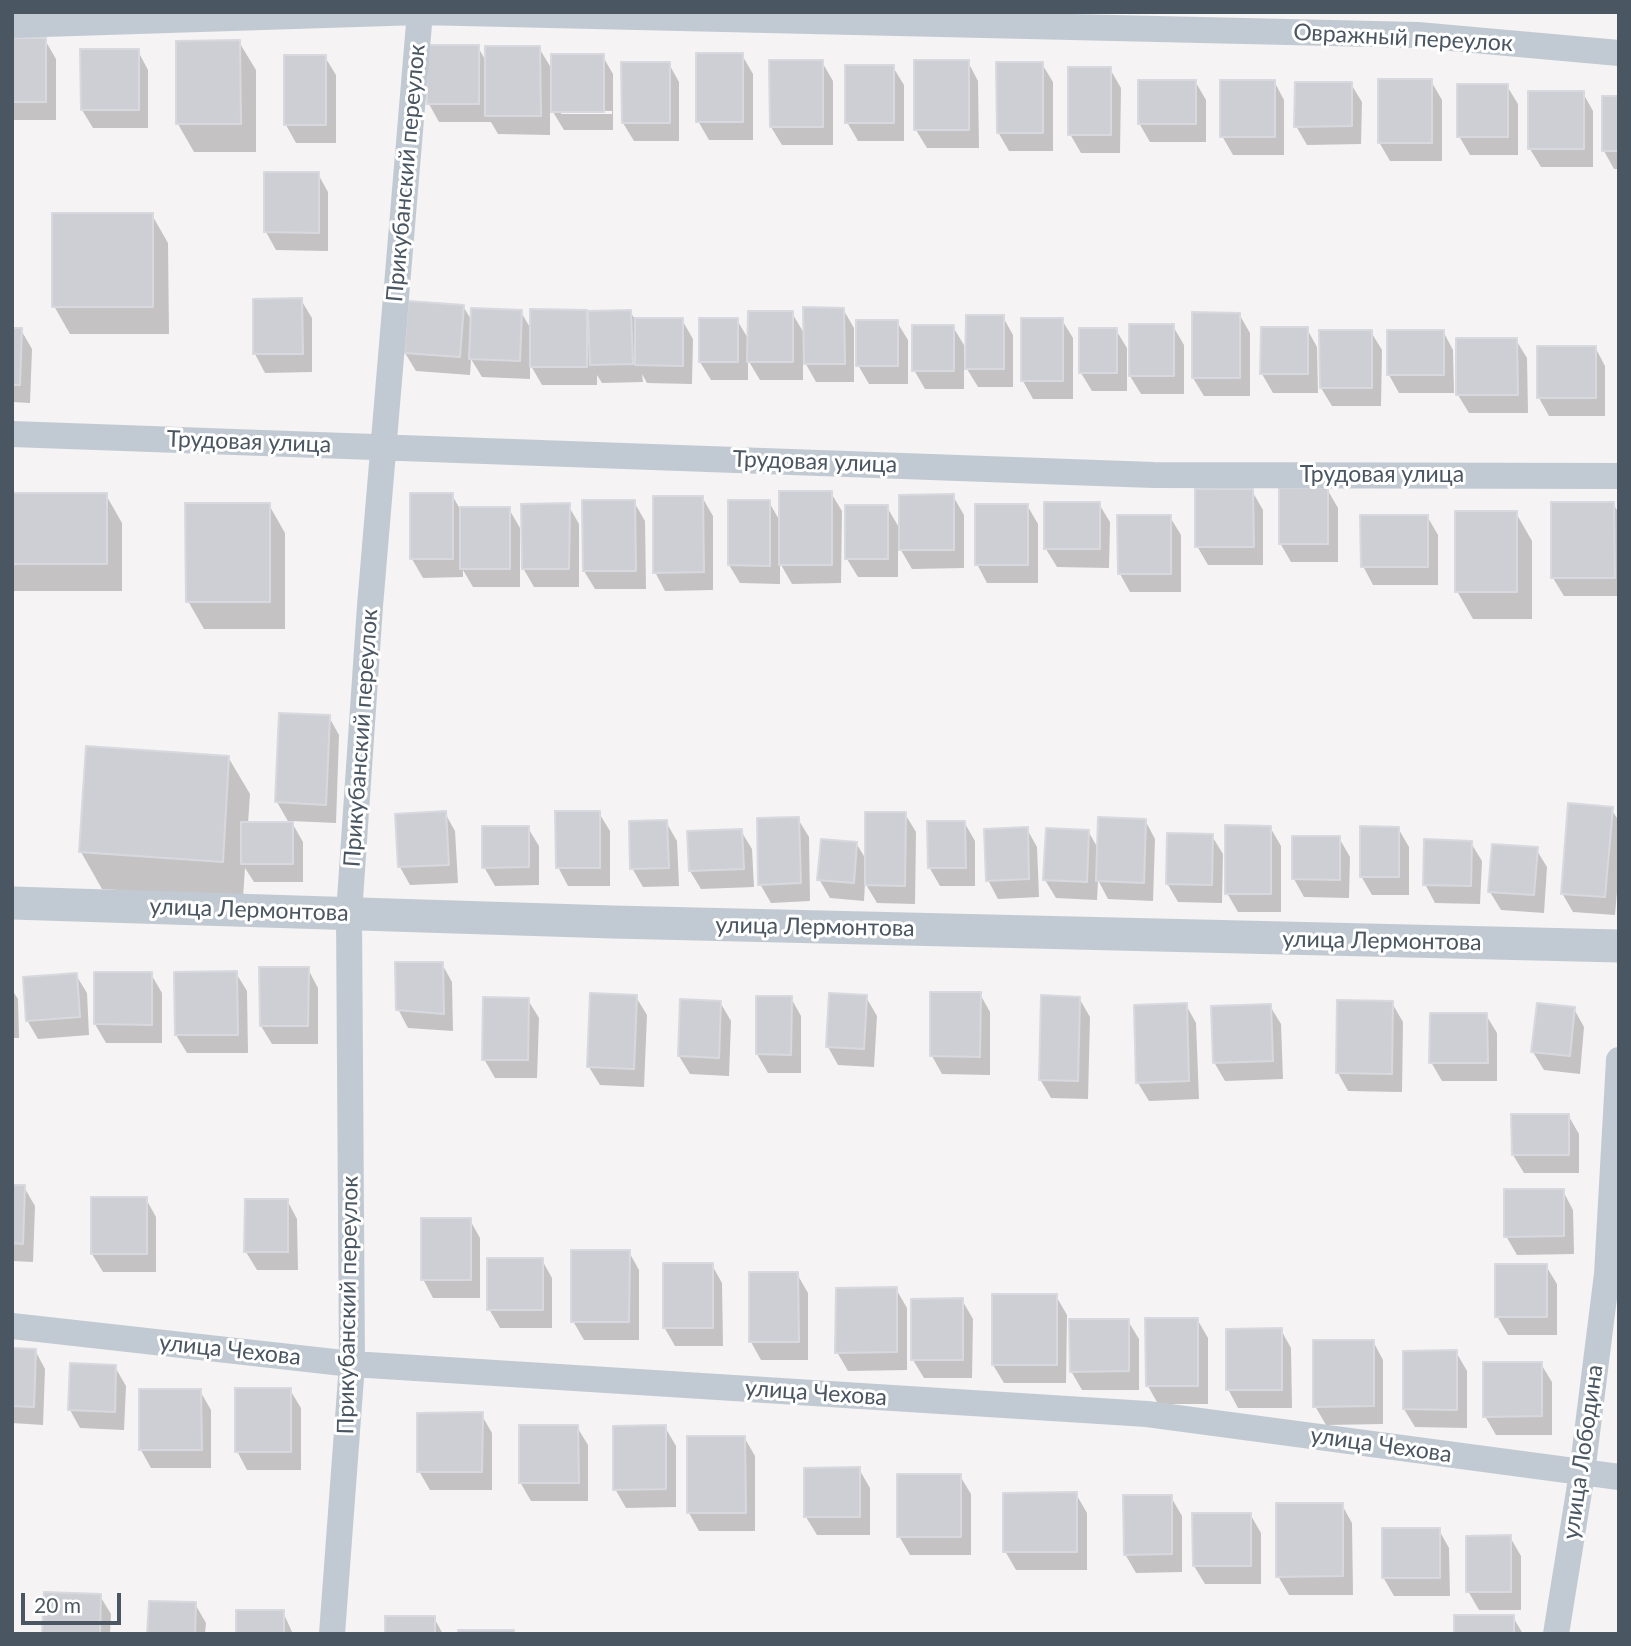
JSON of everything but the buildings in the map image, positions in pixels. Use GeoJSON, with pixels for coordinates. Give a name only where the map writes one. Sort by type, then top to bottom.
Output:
{"type":"FeatureCollection","features":[{"type":"Feature","properties":{"kind":"street","name":"Овражный переулок"},"geometry":{"type":"LineString","coordinates":[[12,24],[420,12],[1418,35],[1619,53]]}},
{"type":"Feature","properties":{"kind":"street","name":"Прикубанский переулок"},"geometry":{"type":"LineString","coordinates":[[332,1634],[352,1364],[349,914],[383,447],[420,12]]}},
{"type":"Feature","properties":{"kind":"street","name":"Трудовая улица"},"geometry":{"type":"LineString","coordinates":[[12,434],[1153,475],[1619,476]]}},
{"type":"Feature","properties":{"kind":"street","name":"улица Лермонтова"},"geometry":{"type":"LineString","coordinates":[[12,902],[599,922],[1619,946]]}},
{"type":"Feature","properties":{"kind":"street","name":"улица Лободина"},"geometry":{"type":"LineString","coordinates":[[1556,1634],[1613,1275],[1619,1060]]}},
{"type":"Feature","properties":{"kind":"street","name":"улица Чехова"},"geometry":{"type":"LineString","coordinates":[[12,1326],[352,1364],[1147,1414],[1619,1477]]}}]}
